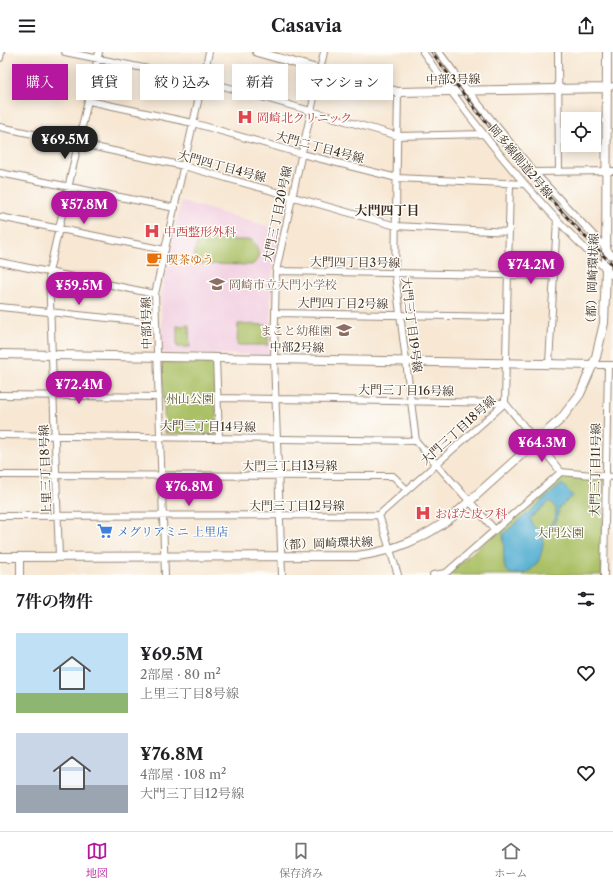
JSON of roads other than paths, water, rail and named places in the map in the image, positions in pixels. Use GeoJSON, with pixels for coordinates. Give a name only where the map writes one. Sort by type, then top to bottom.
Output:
{"type":"FeatureCollection","features":[{"type":"Feature","properties":{"kind":"street"},"geometry":{"type":"LineString","coordinates":[[0,58],[1,52]]}},
{"type":"Feature","properties":{"kind":"street"},"geometry":{"type":"LineString","coordinates":[[65,52],[98,55],[140,65]]}},
{"type":"Feature","properties":{"kind":"street","name":"中部1号線"},"geometry":{"type":"LineString","coordinates":[[206,64],[209,52]]}},
{"type":"Feature","properties":{"kind":"street","name":"中部3号線"},"geometry":{"type":"LineString","coordinates":[[257,52],[299,64]]}},
{"type":"Feature","properties":{"kind":"street","name":"大門三丁目20号線"},"geometry":{"type":"LineString","coordinates":[[321,64],[324,52]]}},
{"type":"Feature","properties":{"kind":"street","name":"岡多線側道2号線"},"geometry":{"type":"LineString","coordinates":[[423,52],[450,92],[525,184],[613,276]]}},
{"type":"Feature","properties":{"kind":"street"},"geometry":{"type":"LineString","coordinates":[[440,52],[468,91],[534,172],[605,250],[613,256]]}},
{"type":"Feature","properties":{"kind":"street"},"geometry":{"type":"LineString","coordinates":[[558,52],[559,172]]}},
{"type":"Feature","properties":{"kind":"street","name":"（都）岡崎環状線"},"geometry":{"type":"LineString","coordinates":[[0,557],[357,556],[390,550],[420,539],[436,529],[470,502],[562,419],[588,379],[594,365],[602,334],[606,270],[605,250],[610,171],[610,87],[607,52]]}},
{"type":"Feature","properties":{"kind":"street","name":"上里三丁目8号線"},"geometry":{"type":"LineString","coordinates":[[59,557],[49,272],[89,101],[98,55]]}},
{"type":"Feature","properties":{"kind":"street"},"geometry":{"type":"LineString","coordinates":[[224,86],[398,136],[484,134]]}},
{"type":"Feature","properties":{"kind":"street","name":"中部3号線"},"geometry":{"type":"LineString","coordinates":[[393,91],[398,92],[450,92],[558,90],[610,87]]}},
{"type":"Feature","properties":{"kind":"street","name":"大門三丁目19号線"},"geometry":{"type":"LineString","coordinates":[[398,92],[395,274],[416,441]]}},
{"type":"Feature","properties":{"kind":"street","name":"中部1号線"},"geometry":{"type":"LineString","coordinates":[[165,575],[155,294],[198,100]]}},
{"type":"Feature","properties":{"kind":"street","name":"大門三丁目20号線"},"geometry":{"type":"LineString","coordinates":[[282,575],[274,359],[276,272],[314,100]]}},
{"type":"Feature","properties":{"kind":"street","name":"大門二丁目4号線"},"geometry":{"type":"LineString","coordinates":[[89,101],[194,123],[302,154],[397,178],[525,184]]}},
{"type":"Feature","properties":{"kind":"street","name":"大門四丁目4号線"},"geometry":{"type":"LineString","coordinates":[[0,128],[184,166],[396,226],[509,232]]}},
{"type":"Feature","properties":{"kind":"street"},"geometry":{"type":"LineString","coordinates":[[534,172],[610,171]]}},
{"type":"Feature","properties":{"kind":"street"},"geometry":{"type":"LineString","coordinates":[[0,173],[175,208]]}},
{"type":"Feature","properties":{"kind":"street","name":"大門三丁目18号線"},"geometry":{"type":"LineString","coordinates":[[379,516],[505,403],[510,183]]}},
{"type":"Feature","properties":{"kind":"street"},"geometry":{"type":"LineString","coordinates":[[0,217],[165,250]]}},
{"type":"Feature","properties":{"kind":"street"},"geometry":{"type":"LineString","coordinates":[[549,364],[557,219]]}},
{"type":"Feature","properties":{"kind":"street"},"geometry":{"type":"LineString","coordinates":[[0,262],[155,294]]}},
{"type":"Feature","properties":{"kind":"street","name":"大門四丁目3号線"},"geometry":{"type":"LineString","coordinates":[[276,272],[554,276]]}},
{"type":"Feature","properties":{"kind":"street"},"geometry":{"type":"LineString","coordinates":[[0,307],[156,322]]}},
{"type":"Feature","properties":{"kind":"street","name":"大門四丁目2号線"},"geometry":{"type":"LineString","coordinates":[[275,313],[507,317]]}},
{"type":"Feature","properties":{"kind":"street","name":"中部2号線"},"geometry":{"type":"LineString","coordinates":[[0,354],[594,365]]}},
{"type":"Feature","properties":{"kind":"street"},"geometry":{"type":"LineString","coordinates":[[216,358],[219,438]]}},
{"type":"Feature","properties":{"kind":"street"},"geometry":{"type":"LineString","coordinates":[[594,365],[610,365]]}},
{"type":"Feature","properties":{"kind":"street","name":"大門三丁目11号線"},"geometry":{"type":"LineString","coordinates":[[604,575],[610,477],[610,365]]}},
{"type":"Feature","properties":{"kind":"street"},"geometry":{"type":"LineString","coordinates":[[0,395],[159,397]]}},
{"type":"Feature","properties":{"kind":"street","name":"大門三丁目16号線"},"geometry":{"type":"LineString","coordinates":[[218,398],[505,403]]}},
{"type":"Feature","properties":{"kind":"street"},"geometry":{"type":"LineString","coordinates":[[505,403],[561,472],[610,477]]}},
{"type":"Feature","properties":{"kind":"street","name":"大門三丁目14号線"},"geometry":{"type":"LineString","coordinates":[[0,435],[416,441]]}},
{"type":"Feature","properties":{"kind":"street"},"geometry":{"type":"LineString","coordinates":[[416,441],[495,530]]}},
{"type":"Feature","properties":{"kind":"street"},"geometry":{"type":"LineString","coordinates":[[433,575],[446,573],[561,472]]}},
{"type":"Feature","properties":{"kind":"street","name":"大門三丁目13号線"},"geometry":{"type":"LineString","coordinates":[[0,476],[393,476],[407,490]]}},
{"type":"Feature","properties":{"kind":"street","name":"大門三丁目12号線"},"geometry":{"type":"LineString","coordinates":[[0,516],[379,516]]}},
{"type":"Feature","properties":{"kind":"street"},"geometry":{"type":"LineString","coordinates":[[379,516],[398,575]]}},
{"type":"Feature","properties":{"kind":"street"},"geometry":{"type":"LineString","coordinates":[[20,557],[20,575]]}},
{"type":"Feature","properties":{"kind":"water"},"geometry":{"type":"Polygon","coordinates":[[[562,484],[573,496],[559,508],[557,520],[543,536],[542,550],[538,562],[529,571],[513,574],[506,569],[504,566],[503,534],[562,484]],[[550,501],[530,518],[536,529],[546,529],[555,520],[556,508],[550,501]]]}},
{"type":"Feature","properties":{"kind":"railway"},"geometry":{"type":"LineString","coordinates":[[432,52],[465,96],[526,171],[568,219],[613,265]]}},
{"type":"Feature","properties":{"kind":"place","name":"岡崎北クリニック"},"geometry":{"type":"Point","coordinates":[245,117]}},
{"type":"Feature","properties":{"kind":"place","name":"中西整形外科"},"geometry":{"type":"Point","coordinates":[152,231]}},
{"type":"Feature","properties":{"kind":"place","name":"喫茶ゆう"},"geometry":{"type":"Point","coordinates":[154,259]}},
{"type":"Feature","properties":{"kind":"place","name":"岡崎市立大門小学校"},"geometry":{"type":"Point","coordinates":[217,284]}},
{"type":"Feature","properties":{"kind":"place","name":"まこと幼稚園"},"geometry":{"type":"Point","coordinates":[344,330]}},
{"type":"Feature","properties":{"kind":"place","name":"おばた皮フ科"},"geometry":{"type":"Point","coordinates":[423,513]}},
{"type":"Feature","properties":{"kind":"place","name":"メグリアミニ 上里店"},"geometry":{"type":"Point","coordinates":[105,531]}},
{"type":"Feature","properties":{"kind":"district","name":"大門四丁目"},"geometry":{"type":"Point","coordinates":[387,210]}},
{"type":"Feature","properties":{"kind":"park label","name":"州山公園"},"geometry":{"type":"Point","coordinates":[190,398]}},
{"type":"Feature","properties":{"kind":"park label","name":"大門公園"},"geometry":{"type":"Point","coordinates":[560,532]}}]}
